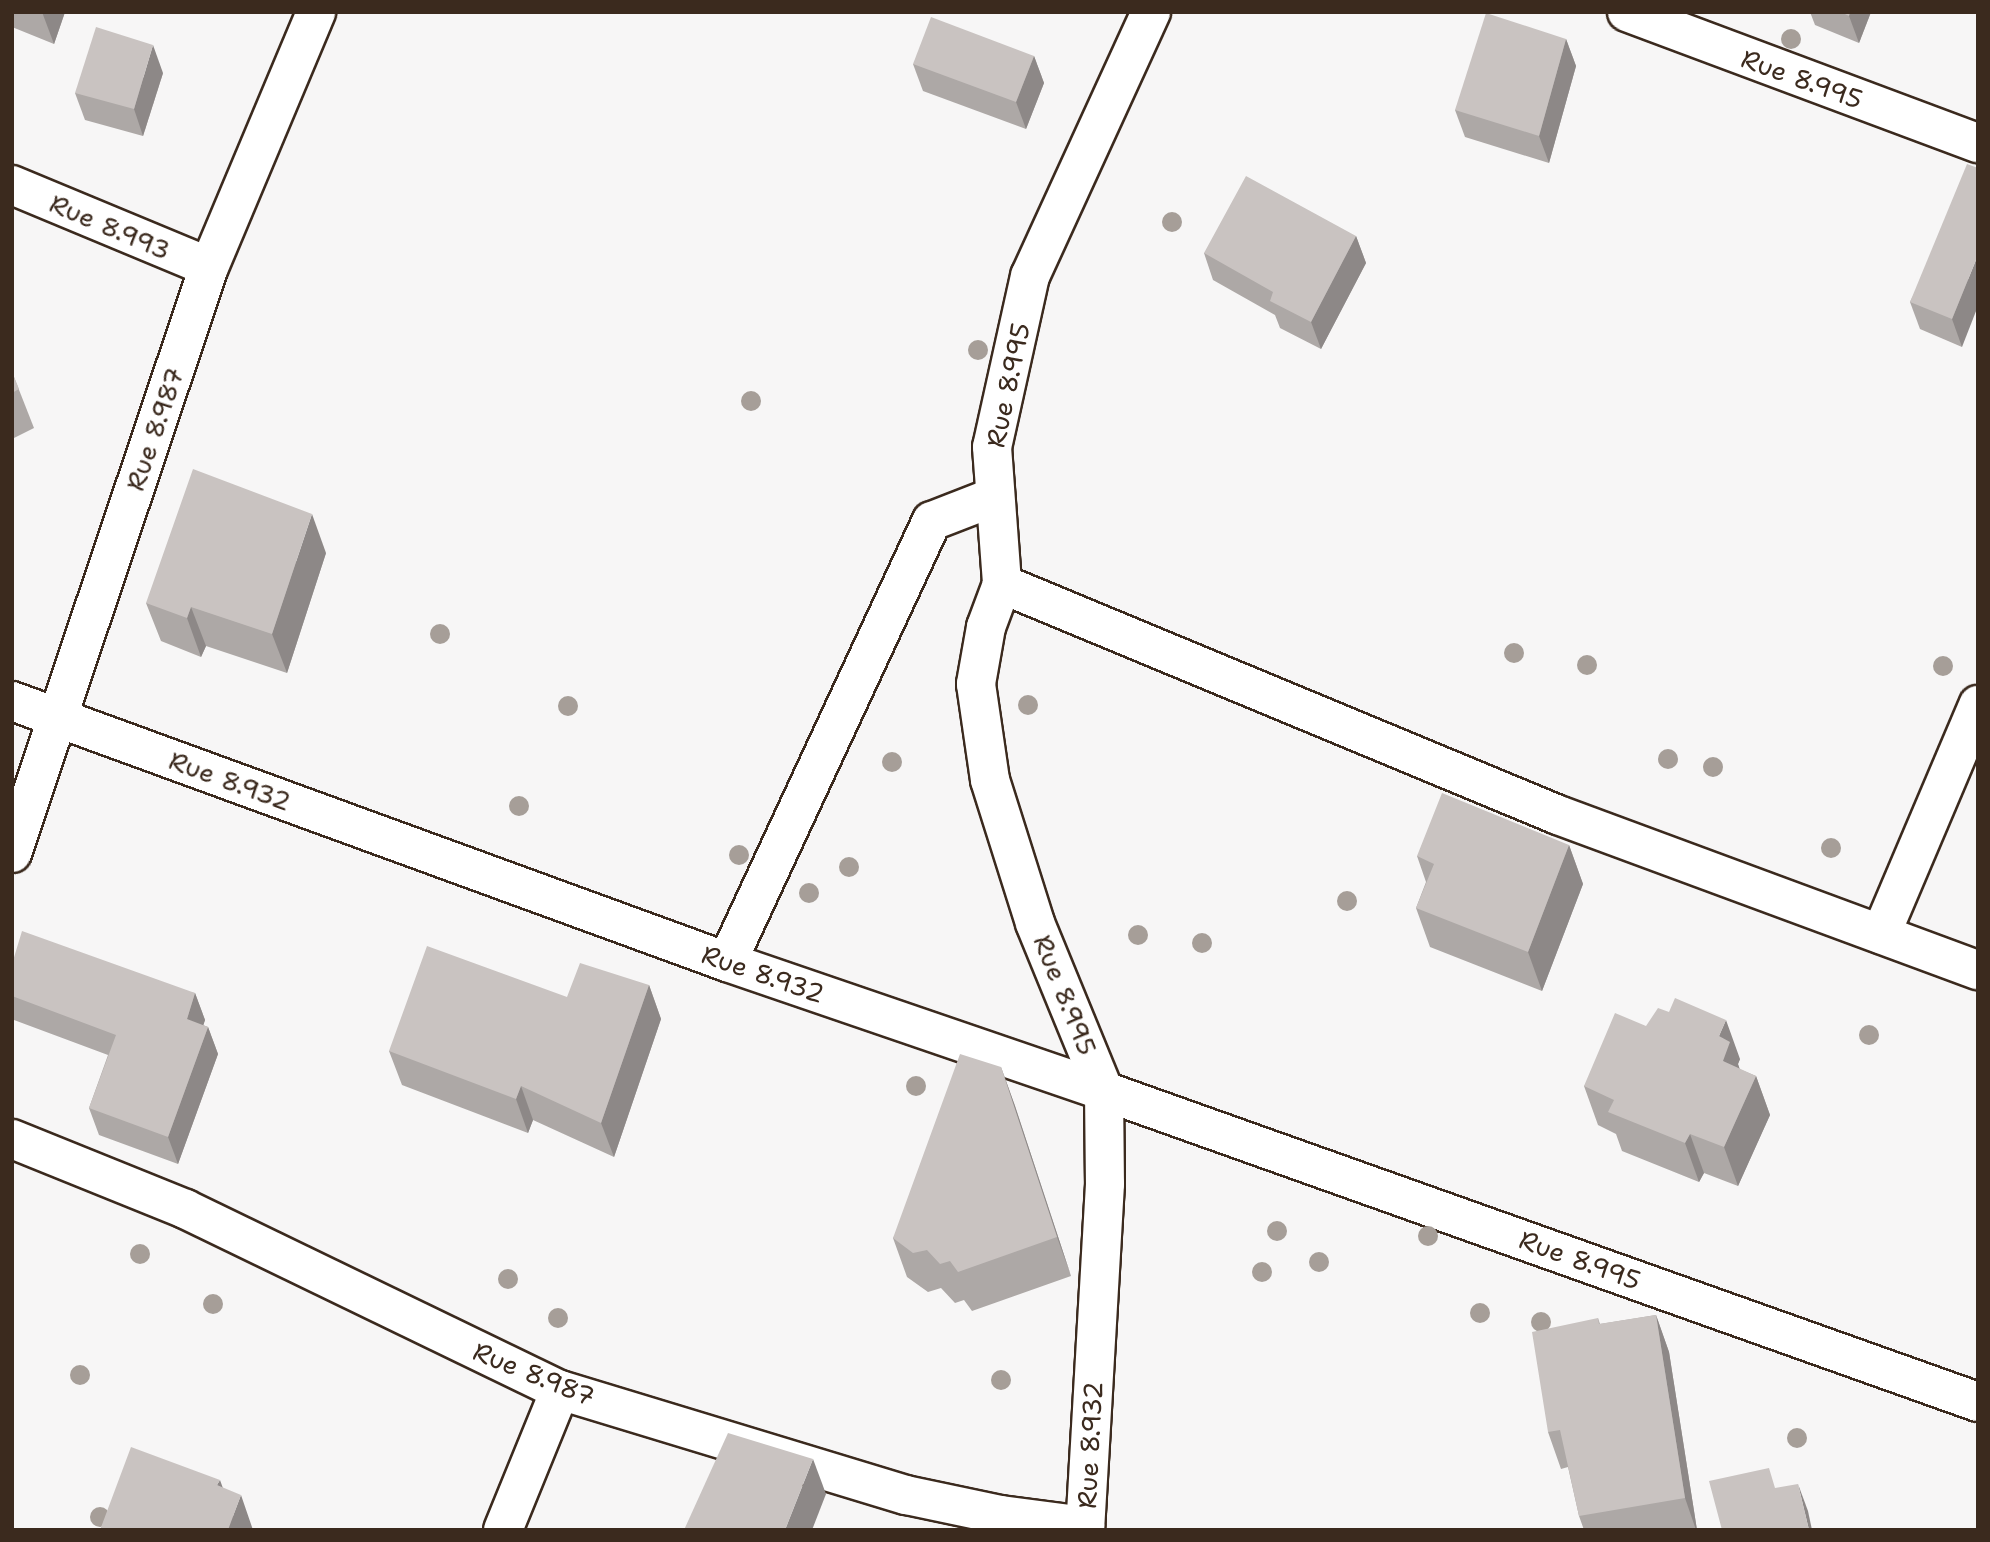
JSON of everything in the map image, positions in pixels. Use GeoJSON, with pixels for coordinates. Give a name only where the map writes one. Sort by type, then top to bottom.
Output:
{"type":"FeatureCollection","features":[{"type":"Feature","properties":{"kind":"street","name":"Rue 8.987"},"geometry":{"type":"LineString","coordinates":[[12,853],[209,267],[316,12]]}},
{"type":"Feature","properties":{"kind":"street","name":"Rue 8.995"},"geometry":{"type":"LineString","coordinates":[[1150,12],[1030,276],[992,447],[1002,584],[986,627],[976,684],[990,780],[1035,923],[1104,1091],[1978,1402]]}},
{"type":"Feature","properties":{"kind":"street","name":"Rue 8.995"},"geometry":{"type":"LineString","coordinates":[[1627,12],[1978,143]]}},
{"type":"Feature","properties":{"kind":"street","name":"Rue 8.993"},"geometry":{"type":"LineString","coordinates":[[12,185],[209,267]]}},
{"type":"Feature","properties":{"kind":"street"},"geometry":{"type":"LineString","coordinates":[[727,962],[932,521],[994,497]]}},
{"type":"Feature","properties":{"kind":"street"},"geometry":{"type":"LineString","coordinates":[[1002,584],[1558,815],[1978,970]]}},
{"type":"Feature","properties":{"kind":"street","name":"Rue 8.932"},"geometry":{"type":"LineString","coordinates":[[12,701],[727,962],[1104,1091],[1105,1184],[1085,1528]]}},
{"type":"Feature","properties":{"kind":"street"},"geometry":{"type":"LineString","coordinates":[[1881,934],[1978,705]]}},
{"type":"Feature","properties":{"kind":"street","name":"Rue 8.987"},"geometry":{"type":"LineString","coordinates":[[12,1139],[185,1209],[560,1390],[809,1469],[906,1495],[1001,1515],[1085,1528]]}},
{"type":"Feature","properties":{"kind":"street"},"geometry":{"type":"LineString","coordinates":[[503,1530],[560,1390]]}},
{"type":"Feature","properties":{"kind":"building"},"geometry":{"type":"Polygon","coordinates":[[[1486,13],[1566,39],[1539,136],[1455,110],[1486,13]]]}},
{"type":"Feature","properties":{"kind":"building"},"geometry":{"type":"Polygon","coordinates":[[[931,17],[1034,56],[1016,102],[913,64],[931,17]]]}},
{"type":"Feature","properties":{"kind":"building"},"geometry":{"type":"Polygon","coordinates":[[[96,27],[153,45],[134,109],[75,93],[96,27]]]}},
{"type":"Feature","properties":{"kind":"building"},"geometry":{"type":"Polygon","coordinates":[[[1967,164],[1978,168],[1978,255],[1952,319],[1910,302],[1967,164]]]}},
{"type":"Feature","properties":{"kind":"building"},"geometry":{"type":"Polygon","coordinates":[[[1246,176],[1356,236],[1311,322],[1270,301],[1273,292],[1204,253],[1246,176]]]}},
{"type":"Feature","properties":{"kind":"building"},"geometry":{"type":"Polygon","coordinates":[[[12,372],[19,389],[12,393],[12,372]]]}},
{"type":"Feature","properties":{"kind":"building"},"geometry":{"type":"Polygon","coordinates":[[[193,469],[312,514],[272,634],[191,607],[187,618],[146,603],[193,469]]]}},
{"type":"Feature","properties":{"kind":"building"},"geometry":{"type":"Polygon","coordinates":[[[1442,793],[1569,845],[1528,952],[1416,908],[1434,864],[1417,856],[1442,793]]]}},
{"type":"Feature","properties":{"kind":"building"},"geometry":{"type":"Polygon","coordinates":[[[22,931],[195,993],[187,1019],[208,1027],[168,1137],[89,1108],[116,1035],[12,996],[12,964],[22,931]]]}},
{"type":"Feature","properties":{"kind":"building"},"geometry":{"type":"Polygon","coordinates":[[[427,946],[567,997],[580,963],[649,985],[601,1123],[521,1086],[516,1099],[389,1051],[427,946]]]}},
{"type":"Feature","properties":{"kind":"building"},"geometry":{"type":"Polygon","coordinates":[[[1675,998],[1726,1020],[1719,1036],[1730,1042],[1723,1061],[1756,1076],[1724,1147],[1690,1134],[1685,1143],[1608,1112],[1614,1100],[1584,1086],[1615,1013],[1646,1026],[1658,1008],[1669,1012],[1675,998]]]}},
{"type":"Feature","properties":{"kind":"building"},"geometry":{"type":"Polygon","coordinates":[[[960,1054],[1001,1067],[1057,1237],[958,1272],[950,1261],[940,1264],[927,1250],[913,1253],[893,1238],[960,1054]]]}},
{"type":"Feature","properties":{"kind":"building"},"geometry":{"type":"Polygon","coordinates":[[[1656,1315],[1685,1498],[1579,1516],[1560,1430],[1548,1432],[1532,1332],[1598,1318],[1599,1324],[1656,1315]]]}},
{"type":"Feature","properties":{"kind":"building"},"geometry":{"type":"Polygon","coordinates":[[[728,1433],[813,1459],[785,1530],[684,1530],[728,1433]]]}},
{"type":"Feature","properties":{"kind":"building"},"geometry":{"type":"Polygon","coordinates":[[[131,1447],[220,1480],[217,1485],[241,1495],[228,1530],[100,1530],[131,1447]]]}},
{"type":"Feature","properties":{"kind":"building"},"geometry":{"type":"Polygon","coordinates":[[[1769,1468],[1775,1488],[1798,1484],[1809,1530],[1722,1530],[1709,1481],[1769,1468]]]}}]}
